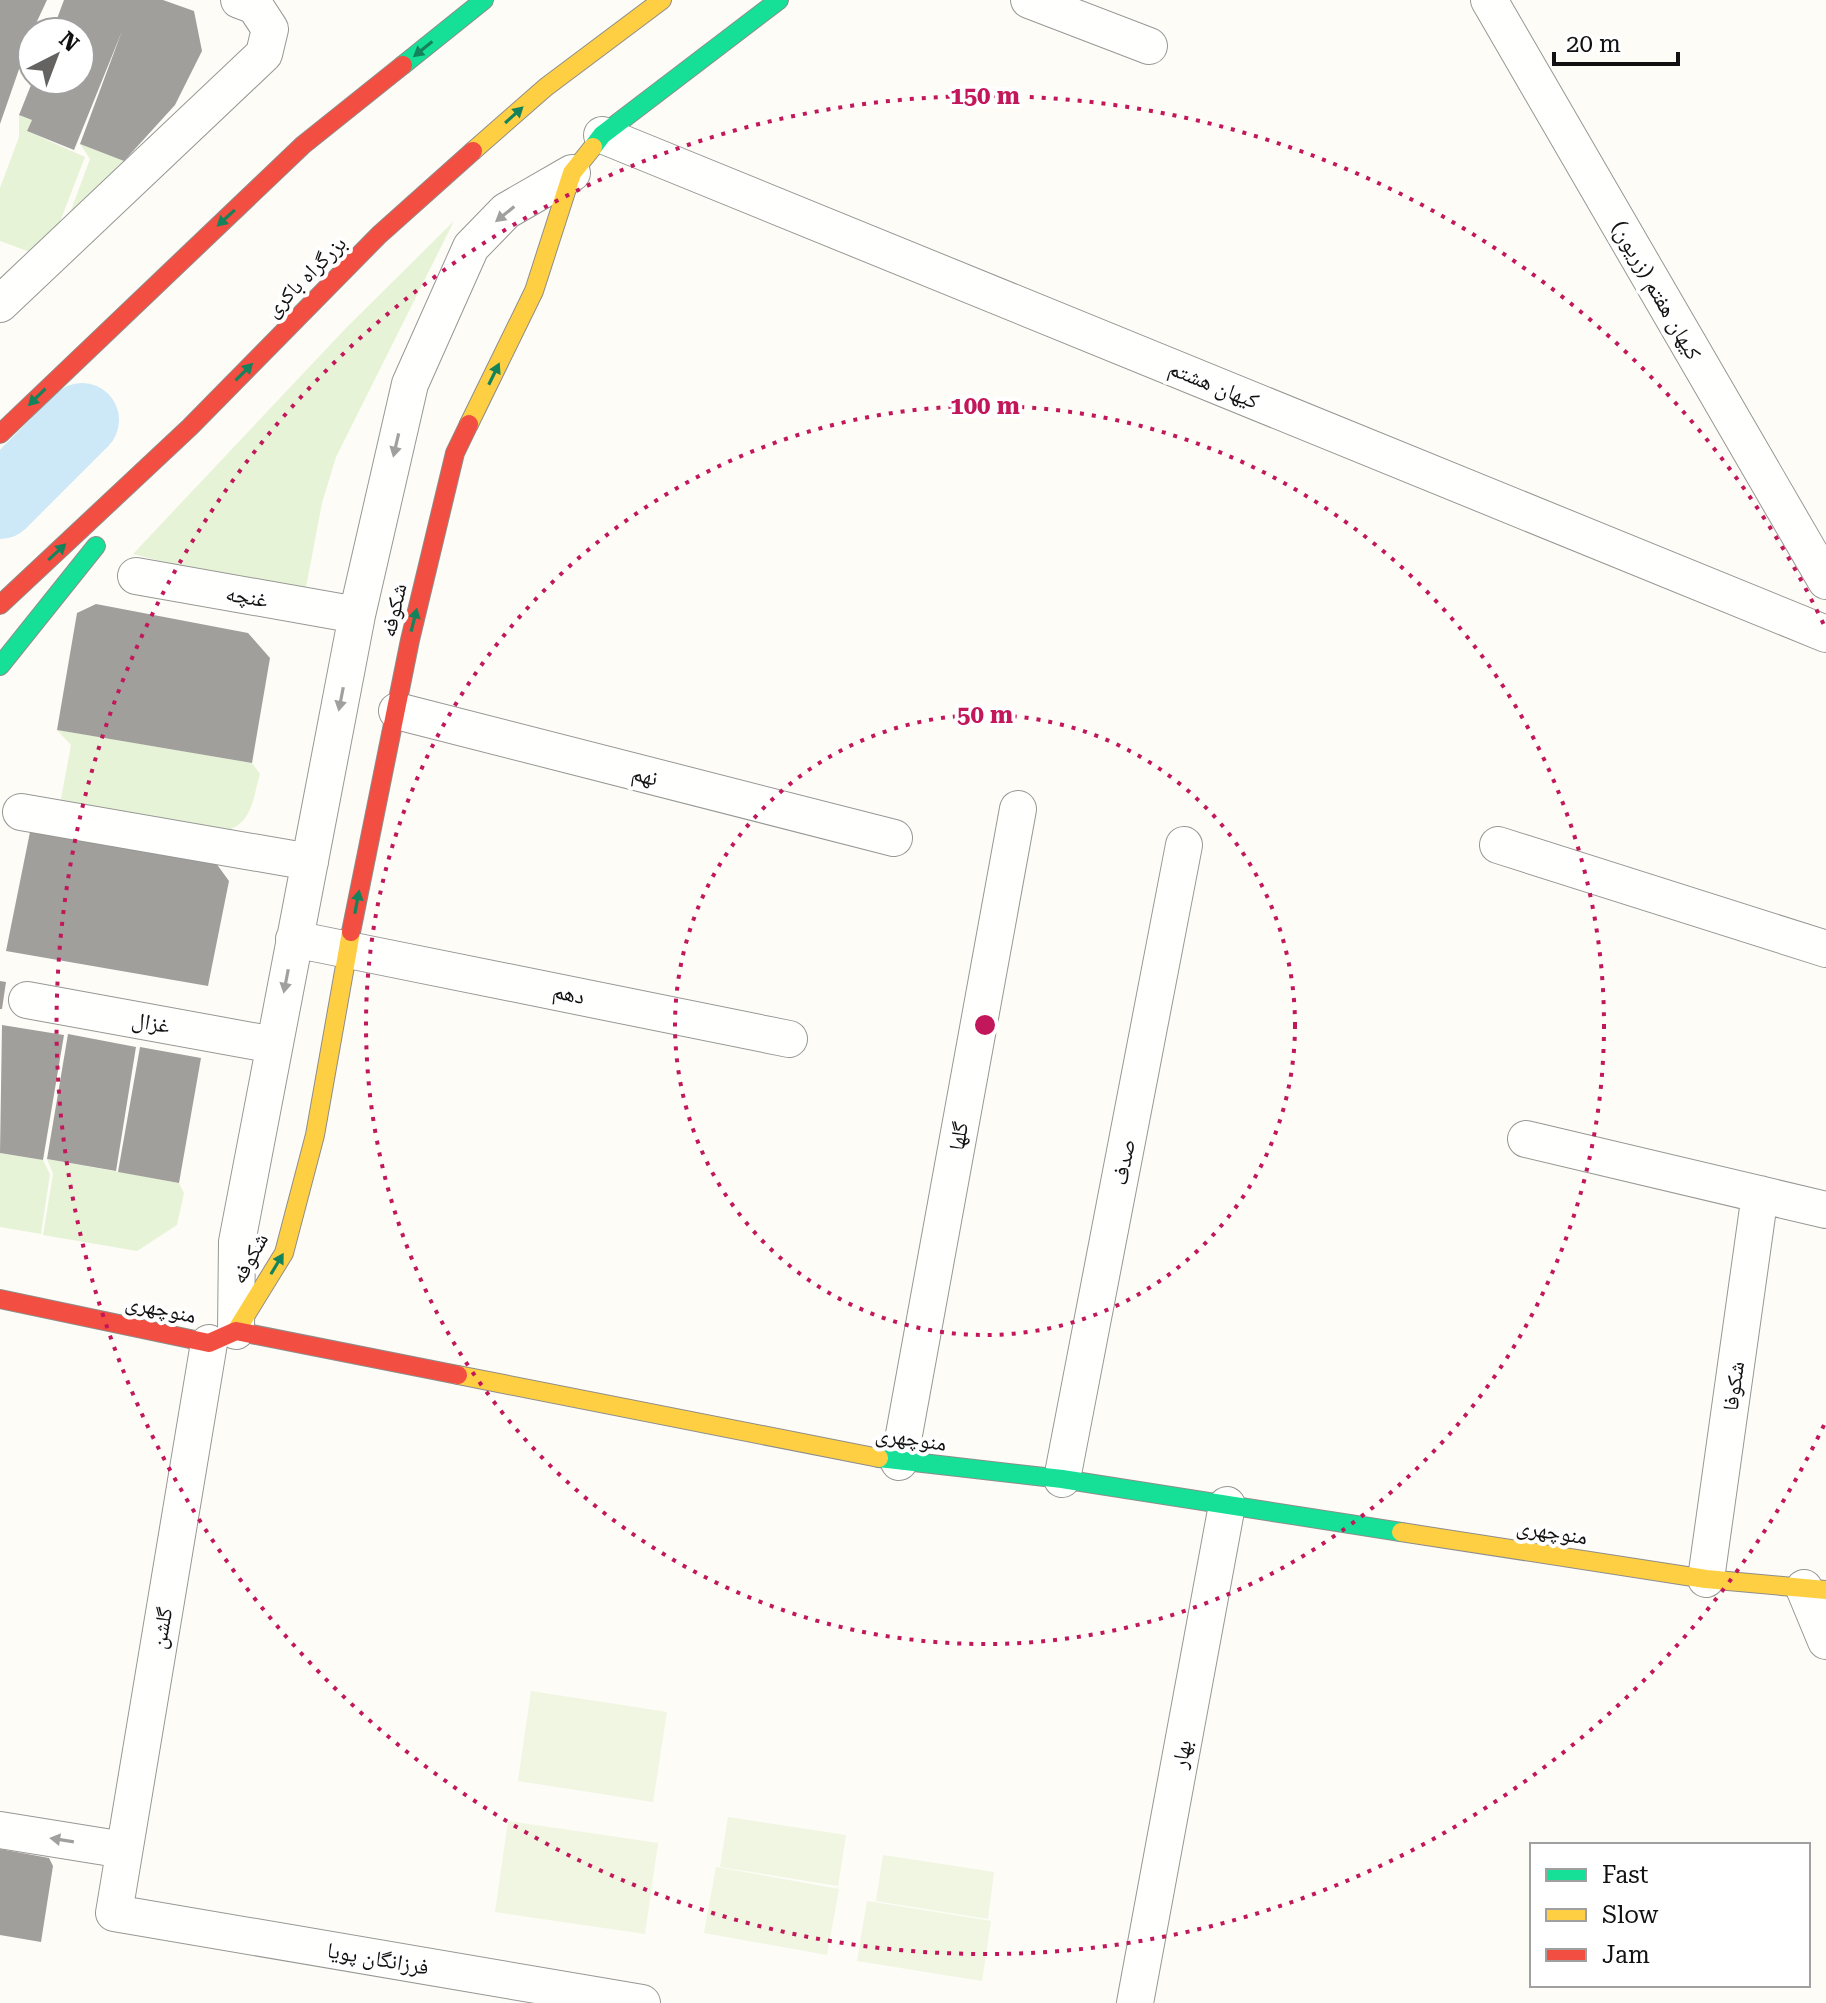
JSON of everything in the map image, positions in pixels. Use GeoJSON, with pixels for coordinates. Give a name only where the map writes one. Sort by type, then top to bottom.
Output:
{"type":"FeatureCollection","features":[{"type":"Feature","properties":{"kind":"main road"},"geometry":{"type":"LineString","coordinates":[[0,434],[303,145],[484,0]]}},
{"type":"Feature","properties":{"kind":"main road","name":"بزرگراه باکری"},"geometry":{"type":"LineString","coordinates":[[0,605],[190,427],[379,235],[546,87],[662,0]]}},
{"type":"Feature","properties":{"kind":"main road","name":"شکوفه"},"geometry":{"type":"LineString","coordinates":[[222,1337],[284,1253],[315,1135],[348,947],[410,640],[455,453],[534,291],[572,173],[602,135],[779,0]]}},
{"type":"Feature","properties":{"kind":"main road"},"geometry":{"type":"LineString","coordinates":[[0,666],[190,427]]}},
{"type":"Feature","properties":{"kind":"main road","name":"منوچهری"},"geometry":{"type":"LineString","coordinates":[[0,1299],[899,1462],[1062,1479],[1706,1579],[1815,1589]]}},
{"type":"Feature","properties":{"kind":"street"},"geometry":{"type":"LineString","coordinates":[[0,304],[264,54],[270,29],[255,6],[239,0]]}},
{"type":"Feature","properties":{"kind":"street"},"geometry":{"type":"LineString","coordinates":[[1029,0],[1149,46]]}},
{"type":"Feature","properties":{"kind":"street","name":"کیهان هفتم (زریون)"},"geometry":{"type":"LineString","coordinates":[[1489,0],[1826,581]]}},
{"type":"Feature","properties":{"kind":"street","name":"کیهان هشتم"},"geometry":{"type":"LineString","coordinates":[[602,135],[1826,634]]}},
{"type":"Feature","properties":{"kind":"street","name":"گلشن"},"geometry":{"type":"LineString","coordinates":[[114,1913],[294,939],[357,615],[410,384],[471,247],[506,211],[572,173]]}},
{"type":"Feature","properties":{"kind":"street","name":"غنچه"},"geometry":{"type":"LineString","coordinates":[[136,576],[357,615]]}},
{"type":"Feature","properties":{"kind":"street","name":"نهم"},"geometry":{"type":"LineString","coordinates":[[397,711],[894,838]]}},
{"type":"Feature","properties":{"kind":"street","name":"گلها"},"geometry":{"type":"LineString","coordinates":[[899,1462],[1018,809]]}},
{"type":"Feature","properties":{"kind":"street"},"geometry":{"type":"LineString","coordinates":[[21,812],[310,862]]}},
{"type":"Feature","properties":{"kind":"street","name":"صدف"},"geometry":{"type":"LineString","coordinates":[[1062,1479],[1184,845]]}},
{"type":"Feature","properties":{"kind":"street"},"geometry":{"type":"LineString","coordinates":[[1498,845],[1826,949]]}},
{"type":"Feature","properties":{"kind":"street","name":"دهم"},"geometry":{"type":"LineString","coordinates":[[294,939],[348,947],[789,1039]]}},
{"type":"Feature","properties":{"kind":"street","name":"غزال"},"geometry":{"type":"LineString","coordinates":[[27,1000],[274,1045]]}},
{"type":"Feature","properties":{"kind":"street"},"geometry":{"type":"LineString","coordinates":[[1526,1139],[1826,1210]]}},
{"type":"Feature","properties":{"kind":"street","name":"شکوفا"},"geometry":{"type":"LineString","coordinates":[[1706,1579],[1760,1194]]}},
{"type":"Feature","properties":{"kind":"street","name":"بهار"},"geometry":{"type":"LineString","coordinates":[[1135,2003],[1227,1505]]}},
{"type":"Feature","properties":{"kind":"street"},"geometry":{"type":"LineString","coordinates":[[1815,1589],[1826,1641]]}},
{"type":"Feature","properties":{"kind":"street"},"geometry":{"type":"LineString","coordinates":[[0,1830],[124,1850]]}},
{"type":"Feature","properties":{"kind":"street","name":"فرزانگان پویا"},"geometry":{"type":"LineString","coordinates":[[114,1913],[642,2003]]}},
{"type":"Feature","properties":{"kind":"green space"},"geometry":{"type":"Polygon","coordinates":[[[19,115],[32,120],[27,131],[85,157],[51,245],[38,255],[0,241],[0,188],[19,137],[19,115]]]}},
{"type":"Feature","properties":{"kind":"green space"},"geometry":{"type":"Polygon","coordinates":[[[80,144],[124,161],[130,174],[57,248],[90,159],[80,144]]]}},
{"type":"Feature","properties":{"kind":"green space"},"geometry":{"type":"Polygon","coordinates":[[[454,221],[336,457],[322,503],[304,598],[133,554],[346,328],[454,221]]]}},
{"type":"Feature","properties":{"kind":"green space"},"geometry":{"type":"Polygon","coordinates":[[[57,730],[252,763],[260,774],[251,808],[243,821],[228,830],[60,804],[71,745],[57,730]]]}},
{"type":"Feature","properties":{"kind":"green space"},"geometry":{"type":"Polygon","coordinates":[[[0,1153],[43,1160],[50,1174],[41,1234],[0,1227],[0,1153]]]}},
{"type":"Feature","properties":{"kind":"green space"},"geometry":{"type":"Polygon","coordinates":[[[47,1159],[179,1183],[184,1193],[177,1225],[137,1251],[43,1235],[53,1174],[47,1159]]]}},
{"type":"Feature","properties":{"kind":"green space"},"geometry":{"type":"Polygon","coordinates":[[[531,1691],[667,1712],[653,1802],[518,1781],[531,1691]]]}},
{"type":"Feature","properties":{"kind":"green space"},"geometry":{"type":"Polygon","coordinates":[[[728,1817],[846,1835],[838,1886],[720,1867],[728,1817]]]}},
{"type":"Feature","properties":{"kind":"green space"},"geometry":{"type":"Polygon","coordinates":[[[508,1821],[658,1843],[645,1934],[495,1912],[508,1821]]]}},
{"type":"Feature","properties":{"kind":"green space"},"geometry":{"type":"Polygon","coordinates":[[[883,1855],[994,1872],[988,1919],[876,1901],[883,1855]]]}},
{"type":"Feature","properties":{"kind":"green space"},"geometry":{"type":"Polygon","coordinates":[[[716,1867],[839,1889],[827,1955],[704,1933],[716,1867]]]}},
{"type":"Feature","properties":{"kind":"green space"},"geometry":{"type":"Polygon","coordinates":[[[867,1901],[991,1921],[982,1981],[857,1961],[867,1901]]]}},
{"type":"Feature","properties":{"kind":"building"},"geometry":{"type":"Polygon","coordinates":[[[0,0],[47,0],[40,16],[16,16],[16,78],[0,124],[0,0]]]}},
{"type":"Feature","properties":{"kind":"building"},"geometry":{"type":"Polygon","coordinates":[[[64,0],[163,0],[194,11],[202,51],[175,105],[124,161],[80,144],[122,31],[96,95],[96,16],[58,16],[64,0]]]}},
{"type":"Feature","properties":{"kind":"building"},"geometry":{"type":"Polygon","coordinates":[[[27,96],[96,96],[74,150],[27,131],[32,120],[19,115],[27,96]]]}},
{"type":"Feature","properties":{"kind":"building"},"geometry":{"type":"Polygon","coordinates":[[[96,604],[248,633],[270,658],[252,763],[57,730],[77,613],[96,604]]]}},
{"type":"Feature","properties":{"kind":"building"},"geometry":{"type":"Polygon","coordinates":[[[31,827],[213,859],[229,881],[208,986],[6,951],[31,827]]]}},
{"type":"Feature","properties":{"kind":"building"},"geometry":{"type":"Polygon","coordinates":[[[0,981],[6,982],[2,1009],[0,1009],[0,981]]]}},
{"type":"Feature","properties":{"kind":"building"},"geometry":{"type":"Polygon","coordinates":[[[2,1025],[64,1035],[43,1160],[0,1153],[2,1025]]]}},
{"type":"Feature","properties":{"kind":"building"},"geometry":{"type":"Polygon","coordinates":[[[68,1034],[136,1047],[116,1171],[47,1159],[68,1034]]]}},
{"type":"Feature","properties":{"kind":"building"},"geometry":{"type":"Polygon","coordinates":[[[140,1047],[201,1058],[179,1183],[118,1172],[140,1047]]]}},
{"type":"Feature","properties":{"kind":"building"},"geometry":{"type":"Polygon","coordinates":[[[0,1849],[49,1858],[53,1866],[41,1942],[0,1935],[0,1849]]]}},
{"type":"Feature","properties":{"kind":"waterway"},"geometry":{"type":"LineString","coordinates":[[0,502],[82,420]]}},
{"type":"Feature","properties":{"kind":"traffic: fast"},"geometry":{"type":"LineString","coordinates":[[403,65],[484,0]]}},
{"type":"Feature","properties":{"kind":"traffic: fast"},"geometry":{"type":"LineString","coordinates":[[593,147],[602,135],[779,0]]}},
{"type":"Feature","properties":{"kind":"traffic: fast"},"geometry":{"type":"LineString","coordinates":[[0,666],[96,546]]}},
{"type":"Feature","properties":{"kind":"traffic: fast"},"geometry":{"type":"LineString","coordinates":[[879,1458],[1062,1479],[1401,1532]]}},
{"type":"Feature","properties":{"kind":"traffic: slow"},"geometry":{"type":"LineString","coordinates":[[473,151],[546,87],[662,0]]}},
{"type":"Feature","properties":{"kind":"traffic: slow"},"geometry":{"type":"LineString","coordinates":[[469,424],[534,291],[572,173],[593,147]]}},
{"type":"Feature","properties":{"kind":"traffic: slow"},"geometry":{"type":"LineString","coordinates":[[236,1331],[284,1253],[315,1135],[351,932]]}},
{"type":"Feature","properties":{"kind":"traffic: slow"},"geometry":{"type":"LineString","coordinates":[[458,1375],[879,1458]]}},
{"type":"Feature","properties":{"kind":"traffic: slow"},"geometry":{"type":"LineString","coordinates":[[1401,1532],[1706,1579],[1826,1590]]}},
{"type":"Feature","properties":{"kind":"traffic: jam"},"geometry":{"type":"LineString","coordinates":[[0,434],[303,145],[403,65]]}},
{"type":"Feature","properties":{"kind":"traffic: jam"},"geometry":{"type":"LineString","coordinates":[[0,605],[190,427],[379,235],[473,151]]}},
{"type":"Feature","properties":{"kind":"traffic: jam"},"geometry":{"type":"LineString","coordinates":[[351,932],[410,640],[455,453],[469,424]]}},
{"type":"Feature","properties":{"kind":"traffic: jam"},"geometry":{"type":"LineString","coordinates":[[0,1299],[209,1343],[236,1331],[458,1375]]}}]}
